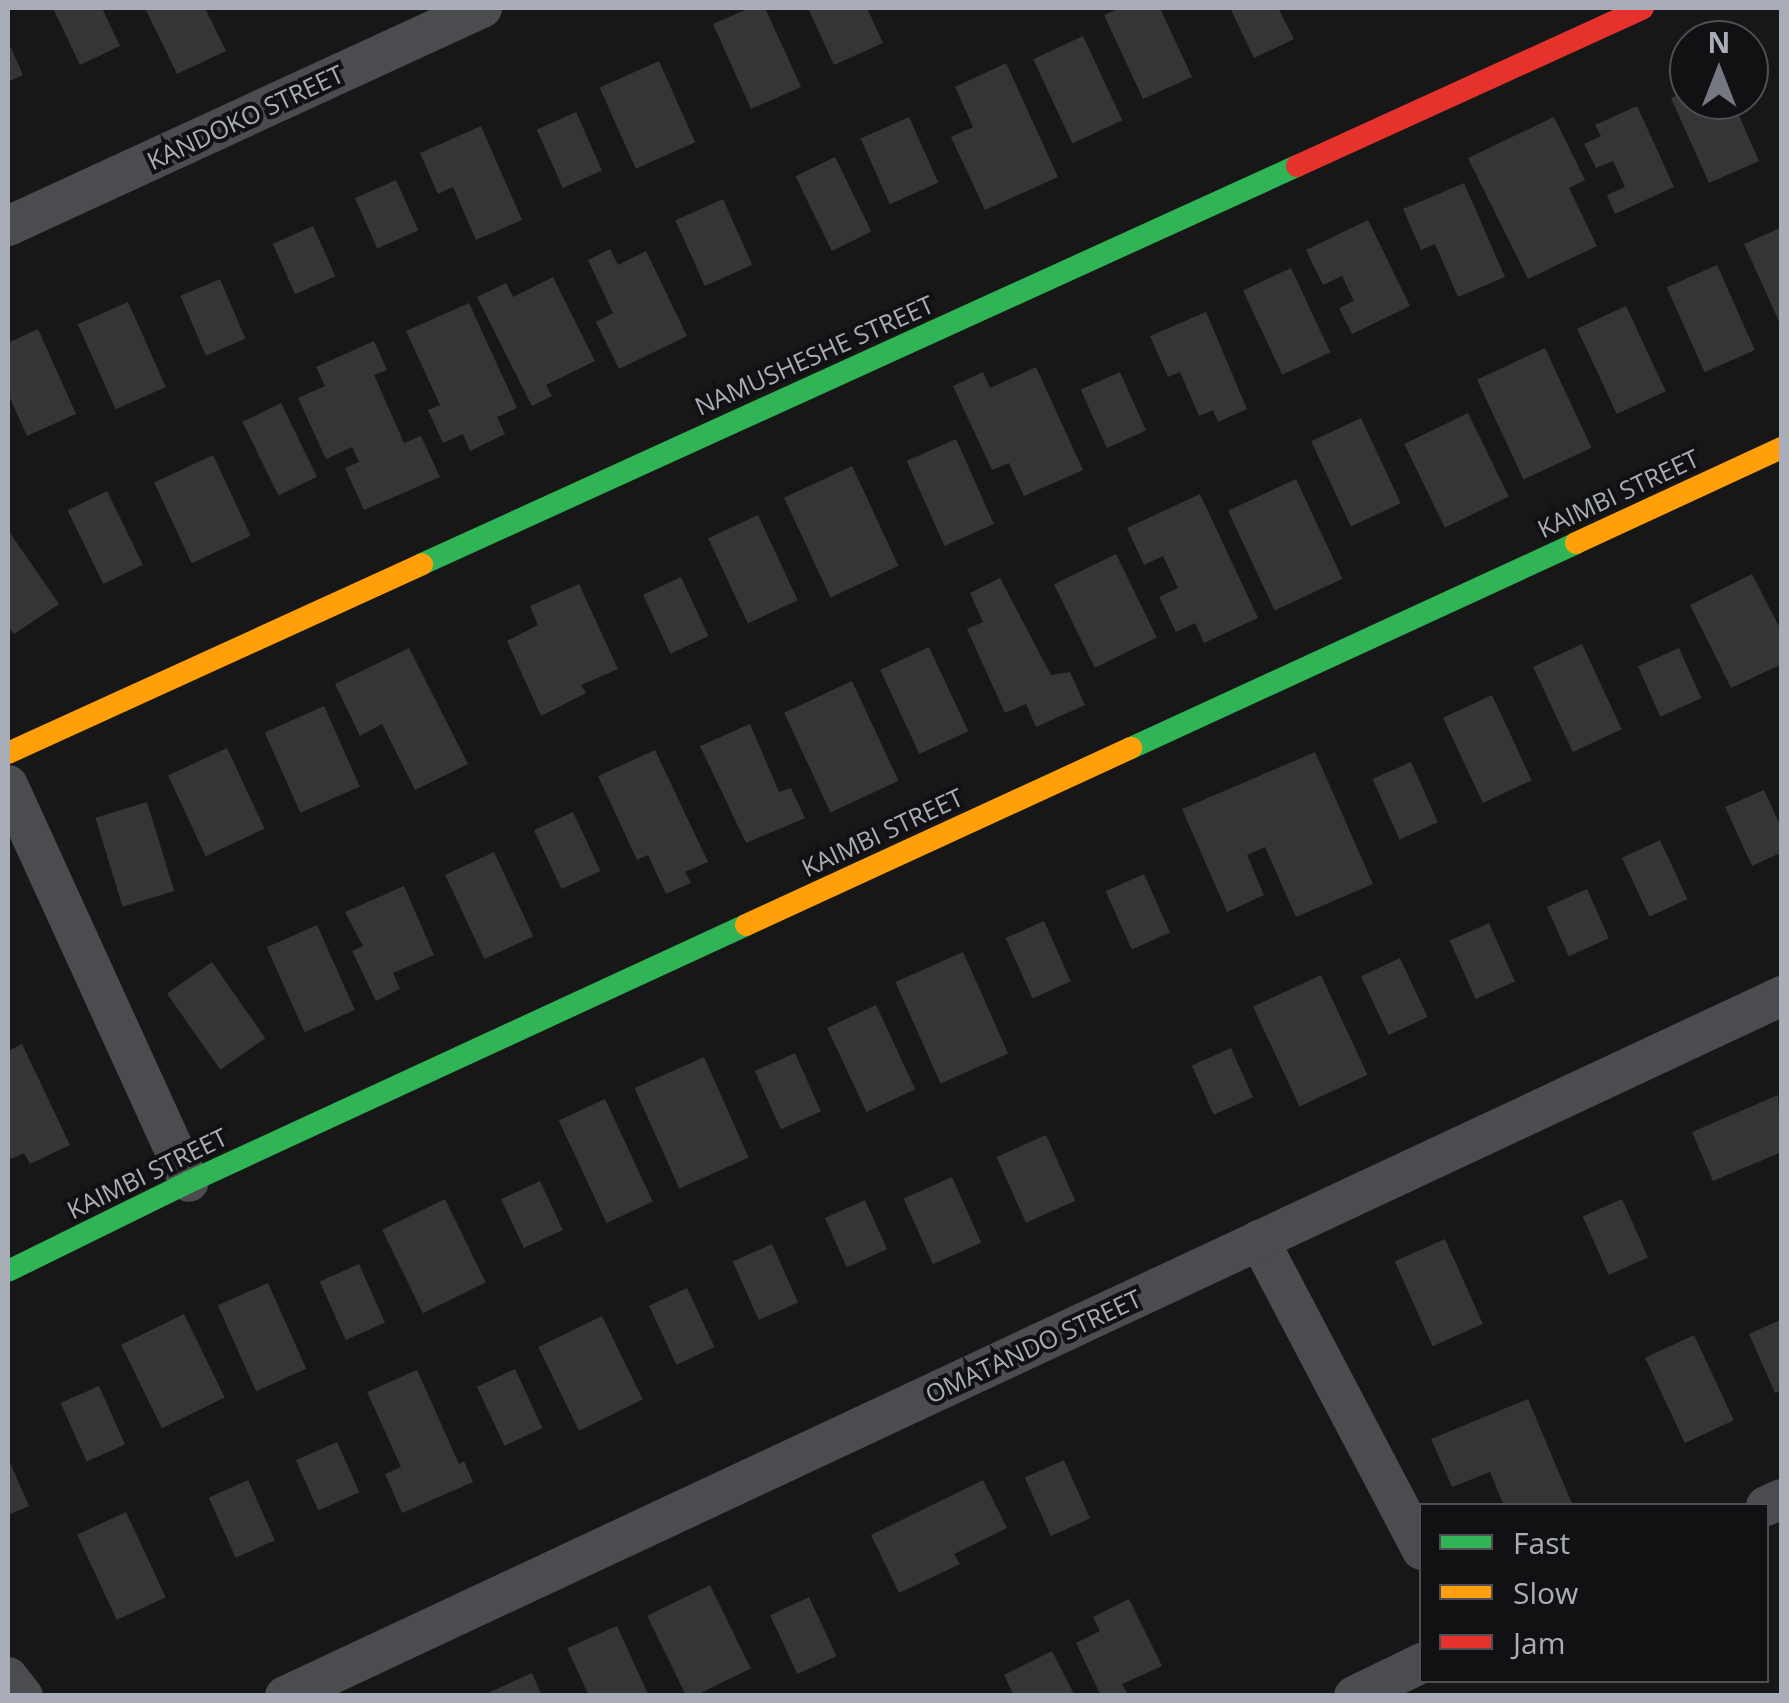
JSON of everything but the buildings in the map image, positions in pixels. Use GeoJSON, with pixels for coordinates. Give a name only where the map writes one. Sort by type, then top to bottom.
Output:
{"type":"FeatureCollection","features":[{"type":"Feature","properties":{"kind":"street","name":"KANDOKO STREET"},"geometry":{"type":"LineString","coordinates":[[8,226],[482,8]]}},
{"type":"Feature","properties":{"kind":"street","name":"NAMUSHESHE STREET"},"geometry":{"type":"LineString","coordinates":[[8,752],[1643,8]]}},
{"type":"Feature","properties":{"kind":"street","name":"KAIMBI STREET"},"geometry":{"type":"LineString","coordinates":[[8,1271],[189,1182],[1782,448]]}},
{"type":"Feature","properties":{"kind":"street"},"geometry":{"type":"LineString","coordinates":[[8,785],[189,1182]]}},
{"type":"Feature","properties":{"kind":"street","name":"OMATANDO STREET"},"geometry":{"type":"LineString","coordinates":[[285,1696],[1782,996]]}},
{"type":"Feature","properties":{"kind":"street"},"geometry":{"type":"LineString","coordinates":[[1259,1240],[1419,1544]]}},
{"type":"Feature","properties":{"kind":"street"},"geometry":{"type":"LineString","coordinates":[[1354,1696],[1419,1665]]}},
{"type":"Feature","properties":{"kind":"street"},"geometry":{"type":"LineString","coordinates":[[8,1677],[23,1696]]}},
{"type":"Feature","properties":{"kind":"traffic: fast"},"geometry":{"type":"LineString","coordinates":[[422,564],[1297,166]]}},
{"type":"Feature","properties":{"kind":"traffic: fast"},"geometry":{"type":"LineString","coordinates":[[1131,748],[1576,543]]}},
{"type":"Feature","properties":{"kind":"traffic: fast"},"geometry":{"type":"LineString","coordinates":[[8,1271],[189,1182],[746,925]]}},
{"type":"Feature","properties":{"kind":"traffic: slow"},"geometry":{"type":"LineString","coordinates":[[1576,543],[1782,448]]}},
{"type":"Feature","properties":{"kind":"traffic: slow"},"geometry":{"type":"LineString","coordinates":[[8,753],[422,564]]}},
{"type":"Feature","properties":{"kind":"traffic: slow"},"geometry":{"type":"LineString","coordinates":[[746,925],[1131,748]]}},
{"type":"Feature","properties":{"kind":"traffic: jam"},"geometry":{"type":"LineString","coordinates":[[1297,166],[1643,8]]}}]}
